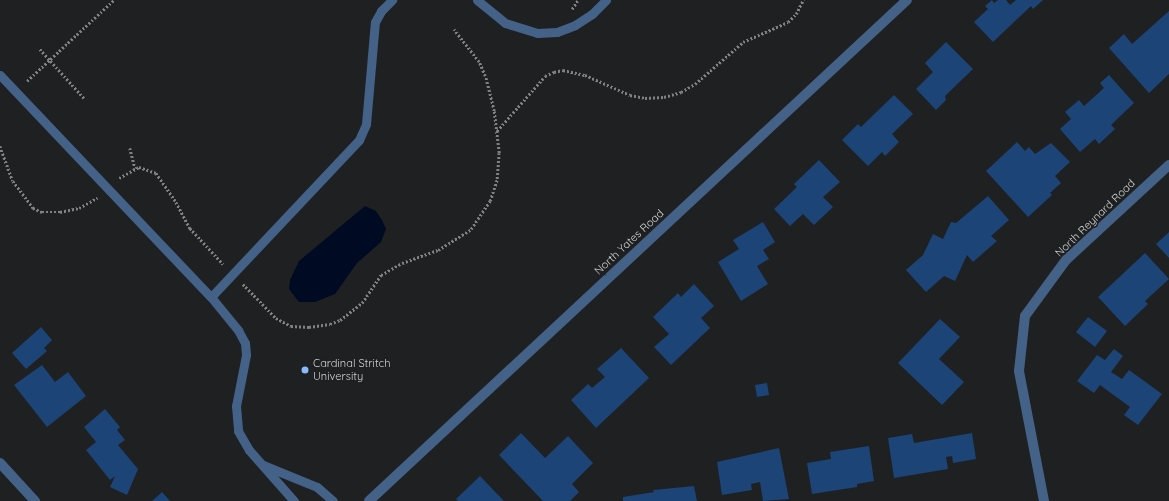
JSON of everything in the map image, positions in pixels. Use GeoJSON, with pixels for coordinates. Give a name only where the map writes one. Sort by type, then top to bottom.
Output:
{"type":"FeatureCollection","features":[{"type":"Feature","properties":{"kind":"street","name":"North Yates Road"},"geometry":{"type":"LineString","coordinates":[[369,501],[907,0]]}},
{"type":"Feature","properties":{"kind":"street","name":"North Reynard Road"},"geometry":{"type":"LineString","coordinates":[[1044,501],[1018,371],[1026,316],[1066,260],[1169,165]]}},
{"type":"Feature","properties":{"kind":"street"},"geometry":{"type":"LineString","coordinates":[[0,463],[35,501]]}},
{"type":"Feature","properties":{"kind":"lane"},"geometry":{"type":"LineString","coordinates":[[211,297],[359,140],[366,124],[375,22],[381,11],[392,0]]}},
{"type":"Feature","properties":{"kind":"lane"},"geometry":{"type":"LineString","coordinates":[[477,0],[505,23],[537,33],[557,32],[575,25],[592,14],[606,0]]}},
{"type":"Feature","properties":{"kind":"lane"},"geometry":{"type":"LineString","coordinates":[[0,75],[232,321],[245,344],[246,355],[235,417],[241,440],[294,501]]}},
{"type":"Feature","properties":{"kind":"lane"},"geometry":{"type":"LineString","coordinates":[[262,465],[317,487],[333,501]]}},
{"type":"Feature","properties":{"kind":"path"},"geometry":{"type":"LineString","coordinates":[[25,86],[28,80],[113,0]]}},
{"type":"Feature","properties":{"kind":"path"},"geometry":{"type":"LineString","coordinates":[[569,13],[578,0]]}},
{"type":"Feature","properties":{"kind":"path"},"geometry":{"type":"LineString","coordinates":[[454,30],[479,62],[485,76],[496,131],[545,76],[563,70],[585,75],[630,95],[645,98],[664,97],[682,92],[695,84],[743,42],[788,22],[796,14],[803,0]]}},
{"type":"Feature","properties":{"kind":"path"},"geometry":{"type":"LineString","coordinates":[[40,49],[84,98]]}},
{"type":"Feature","properties":{"kind":"path"},"geometry":{"type":"LineString","coordinates":[[130,148],[135,168]]}},
{"type":"Feature","properties":{"kind":"water"},"geometry":{"type":"Polygon","coordinates":[[[365,206],[376,211],[386,229],[381,242],[357,263],[335,294],[315,302],[299,302],[289,289],[290,280],[299,261],[365,206]]]}},
{"type":"Feature","properties":{"kind":"building"},"geometry":{"type":"Polygon","coordinates":[[[992,0],[994,3],[998,0],[1006,0],[1010,5],[1016,0],[1043,0],[1033,9],[1031,6],[993,42],[974,22],[988,9],[985,6],[992,0]]]}},
{"type":"Feature","properties":{"kind":"building"},"geometry":{"type":"Polygon","coordinates":[[[1169,11],[1169,74],[1149,93],[1109,48],[1124,34],[1132,44],[1169,11]]]}},
{"type":"Feature","properties":{"kind":"building"},"geometry":{"type":"Polygon","coordinates":[[[946,42],[973,69],[945,96],[946,100],[936,110],[916,89],[933,72],[925,63],[946,42]]]}},
{"type":"Feature","properties":{"kind":"building"},"geometry":{"type":"Polygon","coordinates":[[[1109,75],[1134,103],[1111,125],[1115,129],[1099,144],[1095,139],[1080,152],[1060,129],[1071,119],[1065,112],[1079,100],[1084,106],[1104,88],[1100,83],[1109,75]]]}},
{"type":"Feature","properties":{"kind":"building"},"geometry":{"type":"Polygon","coordinates":[[[894,95],[913,114],[892,134],[899,142],[885,156],[882,152],[868,166],[842,140],[858,124],[861,127],[894,95]]]}},
{"type":"Feature","properties":{"kind":"building"},"geometry":{"type":"Polygon","coordinates":[[[1017,142],[1025,151],[1029,147],[1035,154],[1051,143],[1070,162],[1055,176],[1061,183],[1050,193],[1052,195],[1028,217],[986,171],[1017,142]]]}},
{"type":"Feature","properties":{"kind":"building"},"geometry":{"type":"Polygon","coordinates":[[[819,160],[840,182],[823,197],[833,207],[814,225],[803,214],[790,226],[774,209],[797,187],[794,184],[819,160]]]}},
{"type":"Feature","properties":{"kind":"building"},"geometry":{"type":"Polygon","coordinates":[[[988,196],[1009,220],[991,236],[997,241],[973,262],[967,255],[955,281],[944,276],[926,292],[906,270],[923,255],[933,234],[943,239],[951,222],[956,223],[988,196]]]}},
{"type":"Feature","properties":{"kind":"building"},"geometry":{"type":"Polygon","coordinates":[[[763,222],[775,242],[763,250],[769,259],[757,266],[768,284],[741,301],[718,262],[739,249],[733,240],[763,222]]]}},
{"type":"Feature","properties":{"kind":"building"},"geometry":{"type":"Polygon","coordinates":[[[1169,232],[1169,258],[1156,244],[1169,232]]]}},
{"type":"Feature","properties":{"kind":"building"},"geometry":{"type":"Polygon","coordinates":[[[1145,253],[1169,279],[1145,301],[1148,304],[1125,326],[1098,297],[1145,253]]]}},
{"type":"Feature","properties":{"kind":"building"},"geometry":{"type":"Polygon","coordinates":[[[694,284],[714,306],[701,318],[710,328],[671,365],[654,347],[669,334],[653,317],[678,293],[681,297],[694,284]]]}},
{"type":"Feature","properties":{"kind":"building"},"geometry":{"type":"Polygon","coordinates":[[[1088,317],[1107,331],[1095,347],[1076,332],[1088,317]]]}},
{"type":"Feature","properties":{"kind":"building"},"geometry":{"type":"Polygon","coordinates":[[[940,319],[960,337],[939,359],[964,382],[942,405],[898,363],[940,319]]]}},
{"type":"Feature","properties":{"kind":"building"},"geometry":{"type":"Polygon","coordinates":[[[41,327],[52,340],[44,348],[47,351],[26,369],[12,353],[41,327]]]}},
{"type":"Feature","properties":{"kind":"building"},"geometry":{"type":"Polygon","coordinates":[[[621,348],[649,378],[596,428],[571,400],[588,384],[592,388],[605,377],[597,369],[621,348]]]}},
{"type":"Feature","properties":{"kind":"building"},"geometry":{"type":"Polygon","coordinates":[[[1114,349],[1123,356],[1111,372],[1122,379],[1129,370],[1162,394],[1138,425],[1124,415],[1130,407],[1100,385],[1094,393],[1077,381],[1097,355],[1105,360],[1114,349]]]}},
{"type":"Feature","properties":{"kind":"building"},"geometry":{"type":"Polygon","coordinates":[[[42,365],[55,382],[68,372],[86,396],[47,427],[14,385],[42,365]]]}},
{"type":"Feature","properties":{"kind":"building"},"geometry":{"type":"Polygon","coordinates":[[[767,383],[769,395],[757,397],[755,385],[767,383]]]}},
{"type":"Feature","properties":{"kind":"building"},"geometry":{"type":"Polygon","coordinates":[[[105,409],[120,427],[117,430],[125,440],[118,445],[138,469],[127,495],[110,487],[115,476],[110,480],[86,450],[96,442],[84,427],[105,409]]]}},
{"type":"Feature","properties":{"kind":"building"},"geometry":{"type":"Polygon","coordinates":[[[521,433],[545,458],[568,436],[593,463],[572,484],[579,492],[570,501],[543,501],[499,455],[521,433]]]}},
{"type":"Feature","properties":{"kind":"building"},"geometry":{"type":"Polygon","coordinates":[[[972,433],[976,459],[953,463],[952,456],[946,457],[948,469],[894,478],[888,438],[912,434],[914,443],[972,433]]]}},
{"type":"Feature","properties":{"kind":"building"},"geometry":{"type":"Polygon","coordinates":[[[869,446],[874,481],[857,484],[857,487],[812,494],[807,463],[831,459],[830,452],[869,446]]]}},
{"type":"Feature","properties":{"kind":"building"},"geometry":{"type":"Polygon","coordinates":[[[779,448],[789,499],[763,501],[760,482],[751,484],[752,490],[722,495],[717,462],[779,448]]]}},
{"type":"Feature","properties":{"kind":"building"},"geometry":{"type":"Polygon","coordinates":[[[480,476],[504,501],[458,501],[456,499],[480,476]]]}},
{"type":"Feature","properties":{"kind":"building"},"geometry":{"type":"Polygon","coordinates":[[[694,486],[697,501],[623,501],[623,497],[654,492],[653,490],[694,486]]]}},
{"type":"Feature","properties":{"kind":"building"},"geometry":{"type":"Polygon","coordinates":[[[162,492],[170,501],[152,501],[162,492]]]}},
{"type":"Feature","properties":{"kind":"place","name":"Cardinal Stritch University"},"geometry":{"type":"Point","coordinates":[305,370]}}]}
